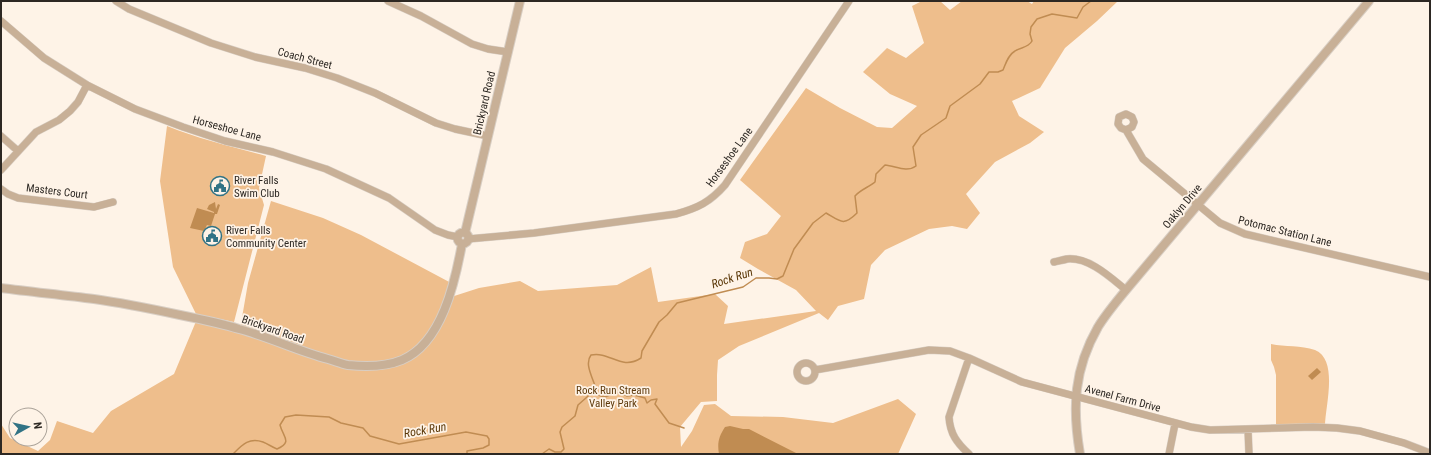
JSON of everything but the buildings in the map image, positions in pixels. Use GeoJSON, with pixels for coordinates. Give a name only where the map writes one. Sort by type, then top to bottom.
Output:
{"type":"FeatureCollection","features":[{"type":"Feature","properties":{"kind":"street","name":"Coach Street"},"geometry":{"type":"LineString","coordinates":[[116,1],[136,12],[211,44],[337,78],[375,93],[436,123],[455,129],[488,136]]}},
{"type":"Feature","properties":{"kind":"street"},"geometry":{"type":"LineString","coordinates":[[388,1],[421,16],[472,44],[488,49],[508,52]]}},
{"type":"Feature","properties":{"kind":"street","name":"Brickyard Road"},"geometry":{"type":"LineString","coordinates":[[1,288],[95,299],[137,306],[240,329],[318,357],[348,364],[371,366],[389,365],[404,359],[417,351],[429,338],[441,318],[448,298],[458,267],[463,238],[520,1]]}},
{"type":"Feature","properties":{"kind":"street","name":"Horseshoe Lane"},"geometry":{"type":"LineString","coordinates":[[1,21],[44,58],[88,85],[135,109],[183,127],[225,140],[273,152],[326,169],[389,198],[435,230],[448,235],[463,238],[499,237],[676,214],[693,210],[709,201],[725,185],[849,1]]}},
{"type":"Feature","properties":{"kind":"street","name":"Oaklyn Drive"},"geometry":{"type":"LineString","coordinates":[[1080,454],[1075,397],[1080,370],[1089,345],[1100,325],[1126,290],[1369,1]]}},
{"type":"Feature","properties":{"kind":"street"},"geometry":{"type":"LineString","coordinates":[[1,170],[36,132],[59,120],[70,111],[78,102],[88,85]]}},
{"type":"Feature","properties":{"kind":"street","name":"Potomac Station Lane"},"geometry":{"type":"LineString","coordinates":[[1126,130],[1143,159],[1220,223],[1244,234],[1430,276]]}},
{"type":"Feature","properties":{"kind":"street"},"geometry":{"type":"LineString","coordinates":[[1,136],[18,151]]}},
{"type":"Feature","properties":{"kind":"street","name":"Masters Court"},"geometry":{"type":"LineString","coordinates":[[1,189],[18,198],[48,202],[94,207],[113,202]]}},
{"type":"Feature","properties":{"kind":"street"},"geometry":{"type":"LineString","coordinates":[[1054,262],[1068,259],[1085,262],[1105,273],[1126,290]]}},
{"type":"Feature","properties":{"kind":"street","name":"Avenel Farm Drive"},"geometry":{"type":"LineString","coordinates":[[815,370],[929,350],[950,351],[970,358],[1022,382],[1175,424],[1210,430],[1313,427],[1337,428],[1404,443],[1430,453]]}},
{"type":"Feature","properties":{"kind":"street"},"geometry":{"type":"LineString","coordinates":[[969,454],[961,447],[953,435],[949,417],[970,358]]}},
{"type":"Feature","properties":{"kind":"street"},"geometry":{"type":"LineString","coordinates":[[1169,454],[1175,424]]}},
{"type":"Feature","properties":{"kind":"street"},"geometry":{"type":"LineString","coordinates":[[1248,430],[1249,454]]}},
{"type":"Feature","properties":{"kind":"green space","name":"Rock Run Stream Valley Park"},"geometry":{"type":"Polygon","coordinates":[[[922,1],[940,1],[950,10],[962,1],[1027,1],[1032,4],[1034,1],[1118,1],[1065,48],[1040,88],[1012,101],[1019,116],[1044,132],[1030,143],[995,162],[966,194],[980,213],[967,229],[952,226],[929,229],[885,250],[871,265],[864,299],[838,306],[828,320],[819,313],[739,346],[718,360],[717,401],[701,402],[680,427],[681,447],[692,431],[704,405],[715,404],[731,416],[783,417],[833,423],[898,399],[916,414],[898,454],[1,454],[1,424],[8,435],[8,447],[29,447],[38,451],[42,447],[48,447],[48,442],[57,421],[93,433],[111,411],[174,374],[197,319],[240,329],[248,283],[271,201],[323,218],[361,235],[453,284],[448,298],[479,288],[520,281],[538,291],[617,285],[651,267],[658,302],[715,294],[728,306],[724,324],[816,311],[796,290],[740,258],[745,242],[767,234],[781,216],[740,180],[806,88],[877,127],[892,128],[917,106],[890,94],[863,72],[887,48],[906,58],[924,43],[912,6],[922,1]]]}},
{"type":"Feature","properties":{"kind":"green space","name":"River Falls Community Center"},"geometry":{"type":"Polygon","coordinates":[[[167,126],[204,139],[266,156],[259,188],[264,205],[234,322],[196,314],[173,267],[160,181],[167,126]]]}},
{"type":"Feature","properties":{"kind":"green space"},"geometry":{"type":"Polygon","coordinates":[[[1271,344],[1310,348],[1322,355],[1327,363],[1329,373],[1325,426],[1276,427],[1276,375],[1271,360],[1271,344]]]}},
{"type":"Feature","properties":{"kind":"shaded area"},"geometry":{"type":"Polygon","coordinates":[[[215,202],[216,209],[218,204],[220,205],[211,226],[207,225],[204,231],[190,228],[197,208],[214,213],[207,209],[209,205],[215,202]]]}},
{"type":"Feature","properties":{"kind":"shaded area"},"geometry":{"type":"Polygon","coordinates":[[[1317,368],[1321,372],[1312,380],[1308,376],[1317,368]]]}},
{"type":"Feature","properties":{"kind":"shaded area"},"geometry":{"type":"Polygon","coordinates":[[[730,426],[749,429],[798,454],[719,454],[718,443],[720,437],[725,427],[730,426]]]}},
{"type":"Feature","properties":{"kind":"waterway","name":"Rock Run"},"geometry":{"type":"LineString","coordinates":[[542,454],[549,449],[555,452],[561,452],[564,449],[560,432],[562,427],[575,416],[578,405],[596,389],[588,363],[591,355],[604,356],[621,362],[634,361],[641,358],[642,351],[659,322],[677,303],[743,287],[756,278],[777,279],[783,276],[794,249],[813,223],[826,213],[842,221],[848,220],[857,213],[855,196],[875,182],[876,174],[885,165],[905,169],[916,166],[913,147],[921,135],[946,118],[950,106],[980,84],[989,72],[998,72],[1003,70],[1011,55],[1032,41],[1030,34],[1031,27],[1037,19],[1052,14],[1077,18],[1083,7],[1091,1]]}},
{"type":"Feature","properties":{"kind":"waterway"},"geometry":{"type":"LineString","coordinates":[[594,393],[604,397],[615,392],[627,396],[634,395],[645,398],[647,403],[651,400],[657,399],[655,404],[669,423],[684,428]]}},
{"type":"Feature","properties":{"kind":"waterway","name":"Rock Run"},"geometry":{"type":"LineString","coordinates":[[233,454],[243,445],[254,440],[263,442],[277,449],[282,446],[285,444],[286,439],[280,425],[285,417],[296,415],[329,417],[341,423],[363,428],[370,436],[399,444],[466,432],[487,436],[489,439],[489,445],[483,448],[467,451],[467,454]]}},
{"type":"Feature","properties":{"kind":"place","name":"River Falls Swim Club"},"geometry":{"type":"Point","coordinates":[220,186]}},
{"type":"Feature","properties":{"kind":"place","name":"River Falls Community Center"},"geometry":{"type":"Point","coordinates":[212,236]}}]}
